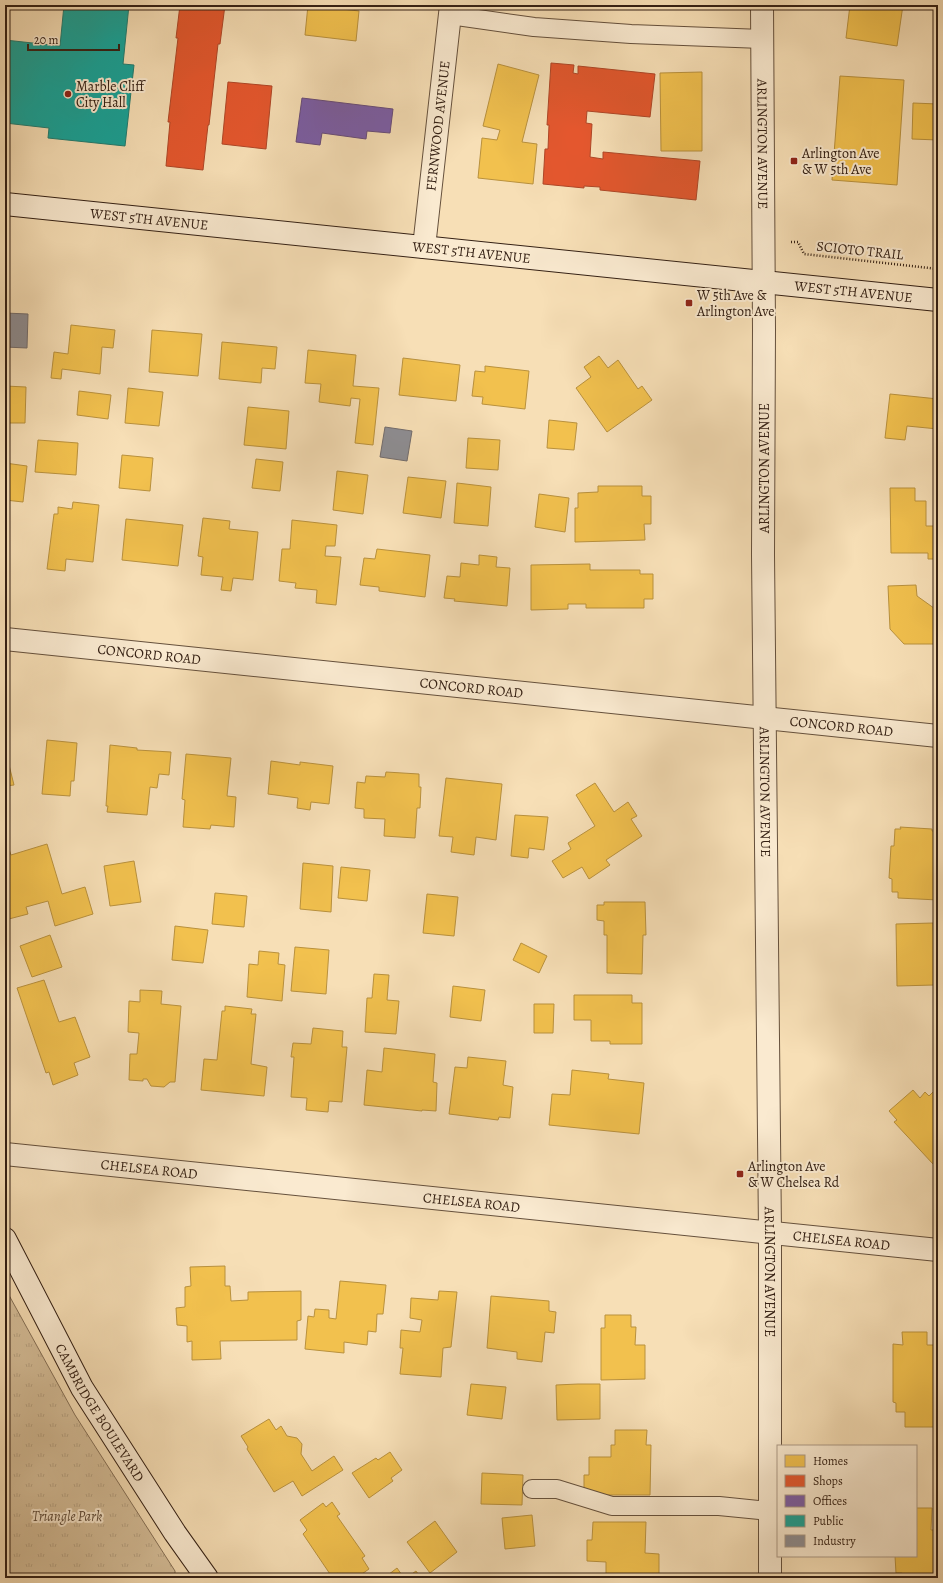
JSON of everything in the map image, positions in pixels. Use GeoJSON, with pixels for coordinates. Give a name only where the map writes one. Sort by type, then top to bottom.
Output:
{"type":"FeatureCollection","features":[{"type":"Feature","properties":{"kind":"street","name":"ARLINGTON AVENUE"},"geometry":{"type":"LineString","coordinates":[[762,5],[764,241],[763,555],[770,1232],[770,1578]]}},
{"type":"Feature","properties":{"kind":"street","name":"FERNWOOD AVENUE"},"geometry":{"type":"LineString","coordinates":[[424,247],[451,10]]}},
{"type":"Feature","properties":{"kind":"street","name":"WEST 5TH AVENUE"},"geometry":{"type":"LineString","coordinates":[[5,204],[938,300]]}},
{"type":"Feature","properties":{"kind":"street","name":"CONCORD ROAD"},"geometry":{"type":"LineString","coordinates":[[5,639],[938,736]]}},
{"type":"Feature","properties":{"kind":"street","name":"CHELSEA ROAD"},"geometry":{"type":"LineString","coordinates":[[5,1154],[938,1250]]}},
{"type":"Feature","properties":{"kind":"street","name":"CAMBRIDGE BOULEVARD"},"geometry":{"type":"LineString","coordinates":[[5,1239],[82,1388],[175,1533],[207,1578]]}},
{"type":"Feature","properties":{"kind":"lane"},"geometry":{"type":"LineString","coordinates":[[451,10],[534,27],[631,34],[762,39]]}},
{"type":"Feature","properties":{"kind":"lane"},"geometry":{"type":"LineString","coordinates":[[532,1489],[558,1489],[612,1506],[719,1506],[769,1511]]}},
{"type":"Feature","properties":{"kind":"path","name":"SCIOTO TRAIL"},"geometry":{"type":"LineString","coordinates":[[764,241],[798,242],[804,254],[938,269]]}},
{"type":"Feature","properties":{"kind":"green space","name":"Triangle Park"},"geometry":{"type":"Polygon","coordinates":[[[5,1288],[75,1415],[175,1571],[175,1578],[58,1578],[5,1573],[5,1288]]]}},
{"type":"Feature","properties":{"kind":"building: Homes"},"geometry":{"type":"Polygon","coordinates":[[[308,5],[359,11],[356,41],[305,35],[308,5]]]}},
{"type":"Feature","properties":{"kind":"building: Homes"},"geometry":{"type":"Polygon","coordinates":[[[850,5],[903,5],[897,46],[846,38],[850,5]]]}},
{"type":"Feature","properties":{"kind":"building: Homes"},"geometry":{"type":"Polygon","coordinates":[[[937,31],[938,63],[935,63],[937,31]]]}},
{"type":"Feature","properties":{"kind":"building: Homes"},"geometry":{"type":"Polygon","coordinates":[[[498,64],[539,75],[522,142],[537,144],[533,184],[478,178],[482,138],[497,140],[500,130],[483,126],[498,64]]]}},
{"type":"Feature","properties":{"kind":"building: Homes"},"geometry":{"type":"Polygon","coordinates":[[[702,72],[702,151],[661,151],[660,73],[702,72]]]}},
{"type":"Feature","properties":{"kind":"building: Homes"},"geometry":{"type":"Polygon","coordinates":[[[840,76],[904,80],[897,185],[832,180],[840,76]]]}},
{"type":"Feature","properties":{"kind":"building: Homes"},"geometry":{"type":"Polygon","coordinates":[[[913,103],[938,104],[938,140],[912,139],[913,103]]]}},
{"type":"Feature","properties":{"kind":"building: Homes"},"geometry":{"type":"Polygon","coordinates":[[[71,325],[115,330],[113,348],[102,347],[100,374],[62,369],[61,379],[51,378],[54,352],[68,354],[71,325]]]}},
{"type":"Feature","properties":{"kind":"building: Homes"},"geometry":{"type":"Polygon","coordinates":[[[152,330],[202,334],[198,376],[149,372],[152,330]]]}},
{"type":"Feature","properties":{"kind":"building: Homes"},"geometry":{"type":"Polygon","coordinates":[[[222,342],[277,347],[275,369],[262,368],[261,383],[219,379],[222,342]]]}},
{"type":"Feature","properties":{"kind":"building: Homes"},"geometry":{"type":"Polygon","coordinates":[[[308,350],[356,355],[353,386],[379,388],[373,445],[355,443],[360,399],[351,398],[350,406],[319,402],[321,384],[305,383],[308,350]]]}},
{"type":"Feature","properties":{"kind":"building: Homes"},"geometry":{"type":"Polygon","coordinates":[[[599,356],[608,368],[618,360],[638,389],[642,386],[652,400],[607,432],[576,388],[591,377],[584,367],[599,356]]]}},
{"type":"Feature","properties":{"kind":"building: Homes"},"geometry":{"type":"Polygon","coordinates":[[[403,358],[460,365],[456,401],[399,395],[403,358]]]}},
{"type":"Feature","properties":{"kind":"building: Homes"},"geometry":{"type":"Polygon","coordinates":[[[485,366],[529,371],[525,409],[482,404],[483,397],[472,396],[475,371],[485,372],[485,366]]]}},
{"type":"Feature","properties":{"kind":"building: Homes"},"geometry":{"type":"Polygon","coordinates":[[[5,386],[26,387],[25,423],[5,423],[5,386]]]}},
{"type":"Feature","properties":{"kind":"building: Homes"},"geometry":{"type":"Polygon","coordinates":[[[128,388],[163,392],[159,426],[125,423],[128,388]]]}},
{"type":"Feature","properties":{"kind":"building: Homes"},"geometry":{"type":"Polygon","coordinates":[[[79,391],[111,395],[108,419],[77,415],[79,391]]]}},
{"type":"Feature","properties":{"kind":"building: Homes"},"geometry":{"type":"Polygon","coordinates":[[[890,394],[938,399],[938,429],[907,426],[905,440],[885,438],[890,394]]]}},
{"type":"Feature","properties":{"kind":"building: Homes"},"geometry":{"type":"Polygon","coordinates":[[[248,407],[289,411],[286,449],[244,445],[248,407]]]}},
{"type":"Feature","properties":{"kind":"building: Homes"},"geometry":{"type":"Polygon","coordinates":[[[549,420],[577,423],[574,450],[547,448],[549,420]]]}},
{"type":"Feature","properties":{"kind":"building: Homes"},"geometry":{"type":"Polygon","coordinates":[[[468,438],[500,440],[498,470],[466,468],[468,438]]]}},
{"type":"Feature","properties":{"kind":"building: Homes"},"geometry":{"type":"Polygon","coordinates":[[[38,440],[78,443],[76,475],[35,472],[38,440]]]}},
{"type":"Feature","properties":{"kind":"building: Homes"},"geometry":{"type":"Polygon","coordinates":[[[122,455],[153,458],[150,491],[119,488],[122,455]]]}},
{"type":"Feature","properties":{"kind":"building: Homes"},"geometry":{"type":"Polygon","coordinates":[[[256,459],[283,462],[280,491],[252,488],[256,459]]]}},
{"type":"Feature","properties":{"kind":"building: Homes"},"geometry":{"type":"Polygon","coordinates":[[[5,463],[27,466],[23,502],[5,500],[5,463]]]}},
{"type":"Feature","properties":{"kind":"building: Homes"},"geometry":{"type":"Polygon","coordinates":[[[337,471],[368,475],[363,514],[333,510],[337,471]]]}},
{"type":"Feature","properties":{"kind":"building: Homes"},"geometry":{"type":"Polygon","coordinates":[[[408,477],[446,481],[441,518],[403,513],[408,477]]]}},
{"type":"Feature","properties":{"kind":"building: Homes"},"geometry":{"type":"Polygon","coordinates":[[[457,483],[491,487],[488,526],[454,523],[457,483]]]}},
{"type":"Feature","properties":{"kind":"building: Homes"},"geometry":{"type":"Polygon","coordinates":[[[598,486],[642,486],[642,496],[651,496],[651,524],[644,524],[645,540],[575,542],[575,508],[578,508],[578,493],[598,492],[598,486]]]}},
{"type":"Feature","properties":{"kind":"building: Homes"},"geometry":{"type":"Polygon","coordinates":[[[890,488],[915,488],[915,501],[926,501],[926,526],[938,526],[938,559],[928,559],[928,553],[891,553],[890,488]]]}},
{"type":"Feature","properties":{"kind":"building: Homes"},"geometry":{"type":"Polygon","coordinates":[[[539,494],[569,498],[565,532],[535,527],[539,494]]]}},
{"type":"Feature","properties":{"kind":"building: Homes"},"geometry":{"type":"Polygon","coordinates":[[[73,502],[99,505],[93,562],[66,559],[65,571],[47,569],[54,514],[58,514],[58,507],[72,509],[73,502]]]}},
{"type":"Feature","properties":{"kind":"building: Homes"},"geometry":{"type":"Polygon","coordinates":[[[203,518],[230,521],[229,529],[258,532],[253,580],[233,578],[231,591],[221,590],[223,577],[201,575],[203,557],[198,556],[203,518]]]}},
{"type":"Feature","properties":{"kind":"building: Homes"},"geometry":{"type":"Polygon","coordinates":[[[126,519],[183,525],[178,566],[122,560],[126,519]]]}},
{"type":"Feature","properties":{"kind":"building: Homes"},"geometry":{"type":"Polygon","coordinates":[[[292,520],[337,525],[335,546],[326,546],[325,556],[341,557],[336,605],[316,603],[317,590],[295,588],[296,583],[279,581],[282,549],[290,549],[292,520]]]}},
{"type":"Feature","properties":{"kind":"building: Homes"},"geometry":{"type":"Polygon","coordinates":[[[377,549],[430,555],[425,597],[379,591],[379,587],[360,585],[364,558],[375,559],[377,549]]]}},
{"type":"Feature","properties":{"kind":"building: Homes"},"geometry":{"type":"Polygon","coordinates":[[[479,555],[497,557],[496,567],[510,568],[507,606],[454,601],[455,599],[444,598],[447,576],[460,577],[461,563],[479,565],[479,555]]]}},
{"type":"Feature","properties":{"kind":"building: Homes"},"geometry":{"type":"Polygon","coordinates":[[[590,564],[590,570],[640,570],[640,574],[653,574],[653,599],[644,599],[644,608],[586,608],[586,604],[568,604],[568,609],[531,610],[531,565],[590,564]]]}},
{"type":"Feature","properties":{"kind":"building: Homes"},"geometry":{"type":"Polygon","coordinates":[[[916,585],[917,596],[938,611],[938,644],[904,644],[890,629],[888,586],[916,585]]]}},
{"type":"Feature","properties":{"kind":"building: Homes"},"geometry":{"type":"Polygon","coordinates":[[[47,740],[77,743],[74,781],[71,781],[70,796],[42,794],[47,740]]]}},
{"type":"Feature","properties":{"kind":"building: Homes"},"geometry":{"type":"Polygon","coordinates":[[[110,745],[137,748],[137,750],[171,752],[169,775],[159,774],[157,788],[150,787],[147,815],[107,812],[108,806],[106,806],[110,745]]]}},
{"type":"Feature","properties":{"kind":"building: Homes"},"geometry":{"type":"Polygon","coordinates":[[[186,754],[231,758],[227,796],[236,797],[234,827],[211,825],[210,829],[183,827],[185,800],[182,799],[186,754]]]}},
{"type":"Feature","properties":{"kind":"building: Homes"},"geometry":{"type":"Polygon","coordinates":[[[5,757],[7,757],[14,785],[5,786],[5,757]]]}},
{"type":"Feature","properties":{"kind":"building: Homes"},"geometry":{"type":"Polygon","coordinates":[[[271,761],[300,765],[300,762],[333,766],[329,804],[311,802],[310,810],[297,808],[298,798],[268,794],[271,761]]]}},
{"type":"Feature","properties":{"kind":"building: Homes"},"geometry":{"type":"Polygon","coordinates":[[[386,772],[419,774],[419,787],[421,787],[420,808],[417,808],[415,838],[384,836],[385,819],[364,818],[364,809],[355,808],[357,782],[365,783],[366,776],[385,777],[386,772]]]}},
{"type":"Feature","properties":{"kind":"building: Homes"},"geometry":{"type":"Polygon","coordinates":[[[446,778],[502,784],[496,840],[476,837],[474,855],[451,852],[453,837],[439,836],[446,778]]]}},
{"type":"Feature","properties":{"kind":"building: Homes"},"geometry":{"type":"Polygon","coordinates":[[[595,783],[614,812],[628,802],[637,816],[631,819],[642,836],[606,860],[610,865],[589,879],[582,867],[563,878],[552,861],[571,849],[568,843],[595,826],[576,795],[595,783]]]}},
{"type":"Feature","properties":{"kind":"building: Homes"},"geometry":{"type":"Polygon","coordinates":[[[515,815],[548,817],[544,850],[529,848],[528,858],[511,856],[515,815]]]}},
{"type":"Feature","properties":{"kind":"building: Homes"},"geometry":{"type":"Polygon","coordinates":[[[900,827],[932,829],[932,831],[938,831],[938,900],[898,898],[898,892],[892,892],[892,879],[889,878],[891,846],[894,846],[895,829],[901,829],[900,827]]]}},
{"type":"Feature","properties":{"kind":"building: Homes"},"geometry":{"type":"Polygon","coordinates":[[[5,838],[11,855],[47,844],[62,894],[85,887],[93,914],[55,926],[48,901],[26,907],[28,914],[5,920],[5,838]]]}},
{"type":"Feature","properties":{"kind":"building: Homes"},"geometry":{"type":"Polygon","coordinates":[[[134,861],[141,902],[110,906],[104,866],[134,861]]]}},
{"type":"Feature","properties":{"kind":"building: Homes"},"geometry":{"type":"Polygon","coordinates":[[[303,863],[333,866],[331,912],[300,909],[303,863]]]}},
{"type":"Feature","properties":{"kind":"building: Homes"},"geometry":{"type":"Polygon","coordinates":[[[341,867],[370,870],[367,901],[338,898],[341,867]]]}},
{"type":"Feature","properties":{"kind":"building: Homes"},"geometry":{"type":"Polygon","coordinates":[[[215,893],[247,896],[244,927],[212,924],[215,893]]]}},
{"type":"Feature","properties":{"kind":"building: Homes"},"geometry":{"type":"Polygon","coordinates":[[[427,894],[458,897],[454,936],[423,933],[427,894]]]}},
{"type":"Feature","properties":{"kind":"building: Homes"},"geometry":{"type":"Polygon","coordinates":[[[604,902],[645,902],[646,935],[643,935],[642,974],[607,973],[607,935],[604,935],[604,921],[597,920],[597,905],[604,905],[604,902]]]}},
{"type":"Feature","properties":{"kind":"building: Homes"},"geometry":{"type":"Polygon","coordinates":[[[933,923],[934,951],[938,951],[938,992],[934,992],[934,985],[897,986],[896,924],[933,923]]]}},
{"type":"Feature","properties":{"kind":"building: Homes"},"geometry":{"type":"Polygon","coordinates":[[[175,926],[208,930],[203,963],[172,960],[175,926]]]}},
{"type":"Feature","properties":{"kind":"building: Homes"},"geometry":{"type":"Polygon","coordinates":[[[50,935],[62,967],[32,977],[20,946],[50,935]]]}},
{"type":"Feature","properties":{"kind":"building: Homes"},"geometry":{"type":"Polygon","coordinates":[[[521,943],[547,956],[539,973],[513,960],[521,943]]]}},
{"type":"Feature","properties":{"kind":"building: Homes"},"geometry":{"type":"Polygon","coordinates":[[[295,947],[329,950],[326,994],[291,991],[295,947]]]}},
{"type":"Feature","properties":{"kind":"building: Homes"},"geometry":{"type":"Polygon","coordinates":[[[259,951],[279,953],[278,964],[285,965],[282,1001],[247,997],[249,964],[258,965],[259,951]]]}},
{"type":"Feature","properties":{"kind":"building: Homes"},"geometry":{"type":"Polygon","coordinates":[[[374,974],[389,975],[387,1000],[399,1001],[396,1034],[365,1032],[367,998],[372,998],[374,974]]]}},
{"type":"Feature","properties":{"kind":"building: Homes"},"geometry":{"type":"Polygon","coordinates":[[[44,980],[59,1022],[75,1017],[90,1057],[74,1063],[78,1075],[53,1085],[49,1072],[46,1073],[17,988],[44,980]]]}},
{"type":"Feature","properties":{"kind":"building: Homes"},"geometry":{"type":"Polygon","coordinates":[[[453,986],[485,990],[481,1021],[450,1017],[453,986]]]}},
{"type":"Feature","properties":{"kind":"building: Homes"},"geometry":{"type":"Polygon","coordinates":[[[140,990],[162,991],[161,1004],[181,1006],[175,1082],[170,1082],[164,1087],[151,1086],[147,1079],[143,1079],[143,1081],[129,1080],[130,1054],[137,1054],[139,1033],[128,1032],[129,1001],[140,1002],[140,990]]]}},
{"type":"Feature","properties":{"kind":"building: Homes"},"geometry":{"type":"Polygon","coordinates":[[[574,995],[632,995],[632,1003],[642,1003],[642,1044],[610,1044],[610,1041],[591,1041],[591,1020],[574,1020],[574,995]]]}},
{"type":"Feature","properties":{"kind":"building: Homes"},"geometry":{"type":"Polygon","coordinates":[[[534,1004],[554,1004],[553,1033],[534,1033],[534,1004]]]}},
{"type":"Feature","properties":{"kind":"building: Homes"},"geometry":{"type":"Polygon","coordinates":[[[225,1006],[252,1009],[251,1014],[256,1014],[251,1064],[267,1067],[264,1096],[201,1090],[204,1059],[217,1060],[222,1011],[225,1011],[225,1006]]]}},
{"type":"Feature","properties":{"kind":"building: Homes"},"geometry":{"type":"Polygon","coordinates":[[[313,1028],[343,1031],[342,1047],[347,1047],[342,1102],[329,1101],[328,1112],[306,1110],[307,1098],[291,1097],[294,1057],[291,1057],[293,1043],[311,1044],[313,1028]]]}},
{"type":"Feature","properties":{"kind":"building: Homes"},"geometry":{"type":"Polygon","coordinates":[[[384,1048],[435,1054],[433,1082],[437,1083],[436,1111],[364,1105],[367,1070],[382,1072],[384,1048]]]}},
{"type":"Feature","properties":{"kind":"building: Homes"},"geometry":{"type":"Polygon","coordinates":[[[468,1057],[506,1061],[503,1085],[513,1087],[510,1118],[499,1117],[498,1120],[449,1114],[455,1067],[467,1068],[468,1057]]]}},
{"type":"Feature","properties":{"kind":"building: Homes"},"geometry":{"type":"Polygon","coordinates":[[[572,1070],[609,1074],[608,1079],[644,1083],[639,1134],[549,1125],[552,1094],[570,1095],[572,1070]]]}},
{"type":"Feature","properties":{"kind":"building: Homes"},"geometry":{"type":"Polygon","coordinates":[[[938,1087],[938,1167],[934,1163],[933,1164],[894,1122],[897,1120],[889,1111],[913,1090],[920,1098],[925,1092],[929,1096],[938,1087]]]}},
{"type":"Feature","properties":{"kind":"building: Homes"},"geometry":{"type":"Polygon","coordinates":[[[225,1266],[225,1286],[230,1286],[231,1301],[248,1300],[248,1292],[301,1291],[301,1320],[297,1321],[297,1340],[220,1341],[221,1359],[192,1360],[192,1341],[187,1342],[187,1326],[177,1325],[176,1308],[185,1307],[185,1287],[191,1286],[190,1267],[225,1266]]]}},
{"type":"Feature","properties":{"kind":"building: Homes"},"geometry":{"type":"Polygon","coordinates":[[[340,1281],[386,1285],[383,1314],[377,1314],[376,1332],[368,1331],[367,1345],[344,1342],[344,1353],[305,1349],[308,1316],[314,1317],[315,1309],[329,1310],[329,1318],[336,1319],[340,1281]]]}},
{"type":"Feature","properties":{"kind":"building: Homes"},"geometry":{"type":"Polygon","coordinates":[[[439,1291],[457,1292],[451,1347],[443,1348],[441,1377],[400,1374],[403,1348],[400,1348],[401,1330],[420,1332],[422,1320],[410,1318],[411,1298],[438,1300],[439,1291]]]}},
{"type":"Feature","properties":{"kind":"building: Homes"},"geometry":{"type":"Polygon","coordinates":[[[491,1296],[549,1301],[549,1311],[556,1312],[554,1333],[545,1332],[542,1362],[517,1359],[517,1352],[487,1348],[491,1296]]]}},
{"type":"Feature","properties":{"kind":"building: Homes"},"geometry":{"type":"Polygon","coordinates":[[[605,1315],[631,1315],[631,1327],[636,1327],[635,1345],[645,1345],[645,1379],[601,1380],[601,1328],[605,1328],[605,1315]]]}},
{"type":"Feature","properties":{"kind":"building: Homes"},"geometry":{"type":"Polygon","coordinates":[[[902,1332],[927,1332],[927,1345],[934,1345],[934,1427],[905,1427],[905,1412],[896,1412],[896,1403],[893,1402],[893,1344],[903,1345],[902,1332]]]}},
{"type":"Feature","properties":{"kind":"building: Homes"},"geometry":{"type":"Polygon","coordinates":[[[471,1384],[506,1387],[502,1419],[467,1415],[471,1384]]]}},
{"type":"Feature","properties":{"kind":"building: Homes"},"geometry":{"type":"Polygon","coordinates":[[[600,1384],[600,1419],[557,1420],[556,1385],[600,1384]]]}},
{"type":"Feature","properties":{"kind":"building: Homes"},"geometry":{"type":"Polygon","coordinates":[[[269,1419],[276,1430],[281,1426],[287,1436],[297,1438],[302,1444],[301,1454],[312,1471],[334,1456],[343,1470],[302,1496],[293,1481],[274,1492],[247,1449],[248,1447],[241,1436],[269,1419]]]}},
{"type":"Feature","properties":{"kind":"building: Homes"},"geometry":{"type":"Polygon","coordinates":[[[615,1430],[647,1430],[646,1445],[651,1445],[650,1495],[584,1495],[584,1475],[589,1475],[589,1457],[611,1457],[611,1445],[615,1445],[615,1430]]]}},
{"type":"Feature","properties":{"kind":"building: Homes"},"geometry":{"type":"Polygon","coordinates":[[[390,1452],[402,1470],[391,1478],[393,1481],[369,1498],[352,1473],[376,1458],[378,1460],[390,1452]]]}},
{"type":"Feature","properties":{"kind":"building: Homes"},"geometry":{"type":"Polygon","coordinates":[[[482,1473],[523,1475],[522,1505],[481,1504],[482,1473]]]}},
{"type":"Feature","properties":{"kind":"building: Homes"},"geometry":{"type":"Polygon","coordinates":[[[332,1502],[340,1514],[337,1516],[365,1556],[362,1558],[369,1569],[356,1578],[341,1578],[338,1573],[332,1577],[303,1534],[307,1530],[300,1520],[323,1503],[326,1507],[332,1502]]]}},
{"type":"Feature","properties":{"kind":"building: Homes"},"geometry":{"type":"Polygon","coordinates":[[[917,1508],[932,1508],[931,1530],[938,1530],[938,1578],[902,1578],[902,1573],[896,1573],[895,1557],[917,1557],[917,1508]]]}},
{"type":"Feature","properties":{"kind":"building: Homes"},"geometry":{"type":"Polygon","coordinates":[[[532,1515],[535,1546],[505,1549],[502,1518],[532,1515]]]}},
{"type":"Feature","properties":{"kind":"building: Homes"},"geometry":{"type":"Polygon","coordinates":[[[435,1521],[457,1552],[430,1573],[407,1542],[435,1521]]]}},
{"type":"Feature","properties":{"kind":"building: Homes"},"geometry":{"type":"Polygon","coordinates":[[[593,1522],[646,1522],[645,1553],[659,1554],[659,1577],[606,1575],[606,1562],[587,1561],[587,1540],[592,1540],[593,1522]]]}},
{"type":"Feature","properties":{"kind":"building: Homes"},"geometry":{"type":"Polygon","coordinates":[[[397,1568],[404,1578],[384,1578],[397,1568]]]}},
{"type":"Feature","properties":{"kind":"building: Homes"},"geometry":{"type":"Polygon","coordinates":[[[416,1571],[421,1578],[406,1578],[416,1571]]]}},
{"type":"Feature","properties":{"kind":"building: Shops"},"geometry":{"type":"Polygon","coordinates":[[[180,5],[225,5],[220,44],[218,44],[203,170],[166,166],[170,122],[168,122],[178,38],[176,38],[180,5]]]}},
{"type":"Feature","properties":{"kind":"building: Shops"},"geometry":{"type":"Polygon","coordinates":[[[551,63],[574,65],[573,73],[578,74],[578,66],[655,74],[650,117],[587,111],[586,123],[592,124],[590,157],[603,159],[603,152],[700,161],[696,200],[600,190],[600,187],[584,186],[584,188],[543,184],[545,149],[548,149],[549,125],[547,125],[551,63]]]}},
{"type":"Feature","properties":{"kind":"building: Shops"},"geometry":{"type":"Polygon","coordinates":[[[228,82],[272,86],[266,149],[222,144],[228,82]]]}},
{"type":"Feature","properties":{"kind":"building: Offices"},"geometry":{"type":"Polygon","coordinates":[[[302,98],[393,109],[390,133],[367,131],[366,139],[322,133],[320,145],[296,142],[302,98]]]}},
{"type":"Feature","properties":{"kind":"building: Public","name":"Marble Cliff City Hall"},"geometry":{"type":"Polygon","coordinates":[[[64,5],[129,5],[123,64],[134,65],[125,146],[48,138],[49,128],[5,123],[5,40],[60,46],[64,5]]]}},
{"type":"Feature","properties":{"kind":"building: Industry"},"geometry":{"type":"Polygon","coordinates":[[[5,313],[28,314],[27,348],[5,347],[5,313]]]}},
{"type":"Feature","properties":{"kind":"building: Industry"},"geometry":{"type":"Polygon","coordinates":[[[385,427],[412,431],[407,461],[380,457],[385,427]]]}},
{"type":"Feature","properties":{"kind":"place","name":"Marble Cliff City Hall"},"geometry":{"type":"Point","coordinates":[68,94]}},
{"type":"Feature","properties":{"kind":"place","name":"Arlington Ave & W 5th Ave"},"geometry":{"type":"Point","coordinates":[794,161]}},
{"type":"Feature","properties":{"kind":"place","name":"W 5th Ave & Arlington Ave"},"geometry":{"type":"Point","coordinates":[689,303]}},
{"type":"Feature","properties":{"kind":"place","name":"Arlington Ave & W Chelsea Rd"},"geometry":{"type":"Point","coordinates":[740,1174]}}]}
